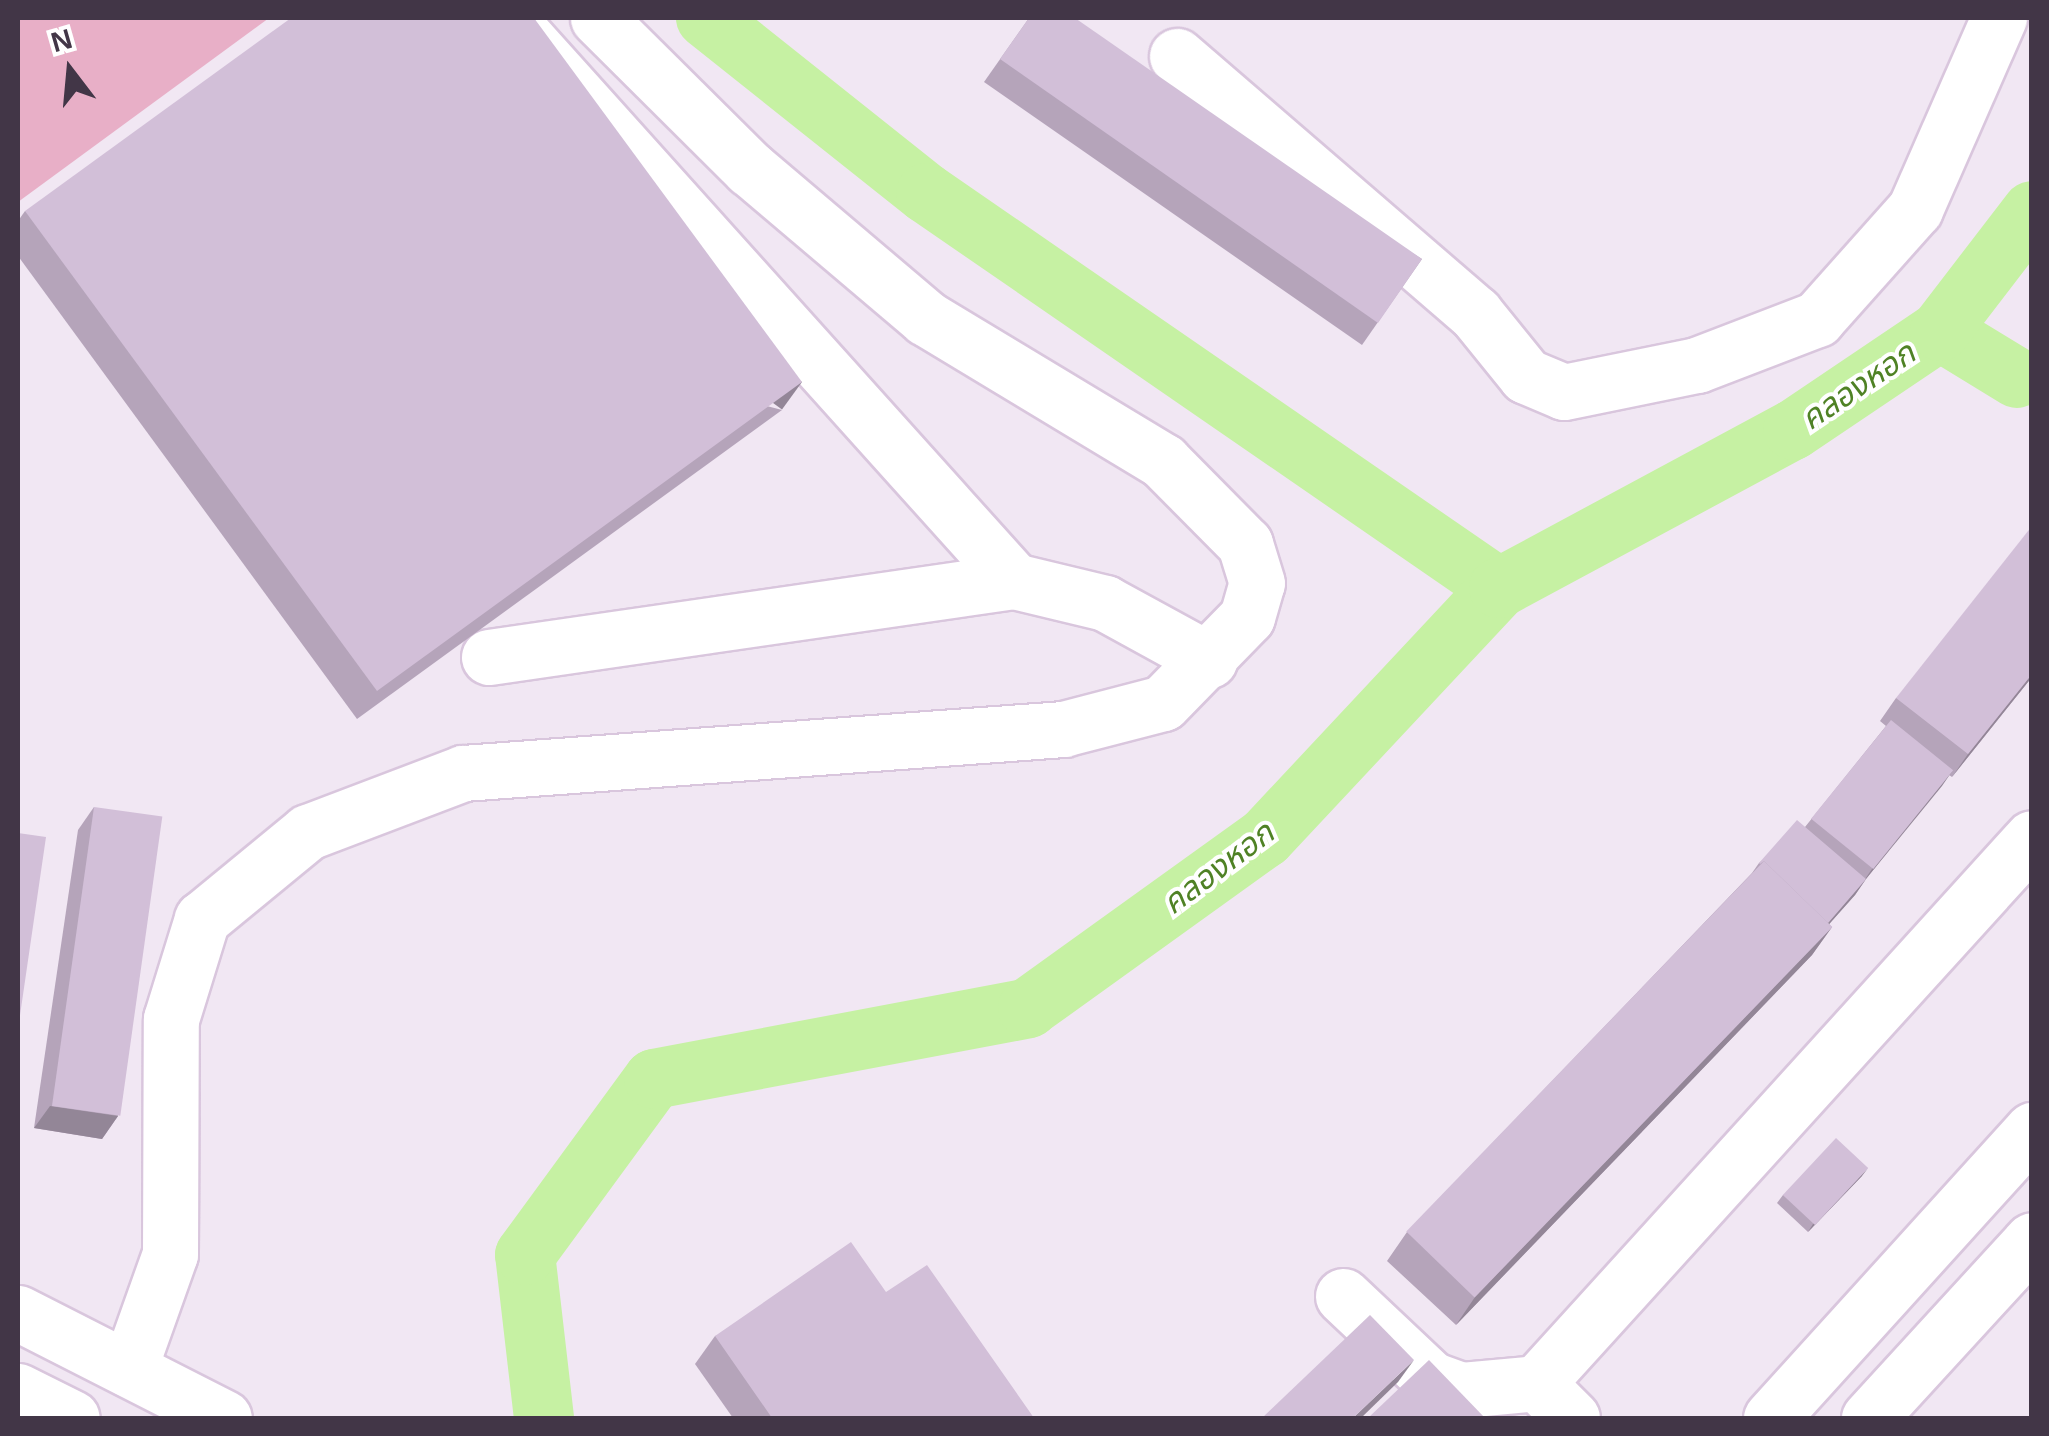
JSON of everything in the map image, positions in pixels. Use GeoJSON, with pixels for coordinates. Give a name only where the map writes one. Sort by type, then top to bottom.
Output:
{"type":"FeatureCollection","features":[{"type":"Feature","properties":{"kind":"street"},"geometry":{"type":"LineString","coordinates":[[508,18],[1014,581]]}},
{"type":"Feature","properties":{"kind":"street"},"geometry":{"type":"LineString","coordinates":[[129,1369],[170,1254],[171,1018],[202,920],[308,832],[463,773],[1063,729],[1163,703],[1247,617],[1257,583],[1245,544],[1163,461],[926,318],[750,169],[598,18]]}},
{"type":"Feature","properties":{"kind":"street"},"geometry":{"type":"LineString","coordinates":[[1177,56],[1475,313],[1526,376],[1564,392],[1697,364],[1817,319],[1915,209],[1999,18]]}},
{"type":"Feature","properties":{"kind":"street"},"geometry":{"type":"LineString","coordinates":[[489,658],[1014,581],[1105,603],[1208,660]]}},
{"type":"Feature","properties":{"kind":"street"},"geometry":{"type":"LineString","coordinates":[[1343,1296],[1431,1379],[1462,1390],[1555,1401],[2032,838]]}},
{"type":"Feature","properties":{"kind":"street"},"geometry":{"type":"LineString","coordinates":[[1771,1418],[1876,1296],[2032,1130]]}},
{"type":"Feature","properties":{"kind":"street"},"geometry":{"type":"LineString","coordinates":[[1869,1418],[2032,1240]]}},
{"type":"Feature","properties":{"kind":"street"},"geometry":{"type":"LineString","coordinates":[[1876,1296],[1936,1344]]}},
{"type":"Feature","properties":{"kind":"street"},"geometry":{"type":"LineString","coordinates":[[18,1312],[224,1418]]}},
{"type":"Feature","properties":{"kind":"street"},"geometry":{"type":"LineString","coordinates":[[18,1390],[72,1418]]}},
{"type":"Feature","properties":{"kind":"shaded area"},"geometry":{"type":"Polygon","coordinates":[[[18,18],[269,18],[18,202],[18,18]]]}},
{"type":"Feature","properties":{"kind":"building"},"geometry":{"type":"Polygon","coordinates":[[[291,18],[534,18],[802,382],[377,691],[25,211],[291,18]]]}},
{"type":"Feature","properties":{"kind":"building"},"geometry":{"type":"Polygon","coordinates":[[[1029,18],[1075,18],[1422,259],[1378,323],[1000,59],[1029,18]]]}},
{"type":"Feature","properties":{"kind":"building"},"geometry":{"type":"Polygon","coordinates":[[[2032,526],[2032,674],[1968,754],[1896,698],[2032,526]]]}},
{"type":"Feature","properties":{"kind":"building"},"geometry":{"type":"Polygon","coordinates":[[[1891,720],[1953,770],[1873,869],[1811,819],[1891,720]]]}},
{"type":"Feature","properties":{"kind":"building"},"geometry":{"type":"Polygon","coordinates":[[[94,807],[162,817],[120,1116],[52,1106],[94,807]]]}},
{"type":"Feature","properties":{"kind":"building"},"geometry":{"type":"Polygon","coordinates":[[[1797,820],[1866,879],[1828,923],[1764,861],[1759,863],[1797,820]]]}},
{"type":"Feature","properties":{"kind":"building"},"geometry":{"type":"Polygon","coordinates":[[[18,833],[46,837],[18,1029],[18,833]]]}},
{"type":"Feature","properties":{"kind":"building"},"geometry":{"type":"Polygon","coordinates":[[[1764,861],[1832,927],[1475,1297],[1406,1231],[1764,861]]]}},
{"type":"Feature","properties":{"kind":"building"},"geometry":{"type":"Polygon","coordinates":[[[1836,1138],[1868,1168],[1815,1225],[1783,1195],[1836,1138]]]}},
{"type":"Feature","properties":{"kind":"building"},"geometry":{"type":"Polygon","coordinates":[[[851,1242],[886,1292],[927,1265],[1034,1418],[772,1418],[715,1336],[851,1242]]]}},
{"type":"Feature","properties":{"kind":"building"},"geometry":{"type":"Polygon","coordinates":[[[1370,1315],[1414,1360],[1353,1418],[1262,1418],[1370,1315]]]}},
{"type":"Feature","properties":{"kind":"building"},"geometry":{"type":"Polygon","coordinates":[[[1429,1360],[1485,1418],[1368,1418],[1429,1360]]]}},
{"type":"Feature","properties":{"kind":"waterway"},"geometry":{"type":"LineString","coordinates":[[706,18],[926,193],[1499,588]]}},
{"type":"Feature","properties":{"kind":"waterway","name":"คลองหอก"},"geometry":{"type":"LineString","coordinates":[[544,1418],[525,1255],[654,1079],[1028,1008],[1265,838],[1499,588],[1793,430],[1940,331],[2032,211]]}},
{"type":"Feature","properties":{"kind":"waterway"},"geometry":{"type":"LineString","coordinates":[[1940,331],[2017,378]]}}]}
